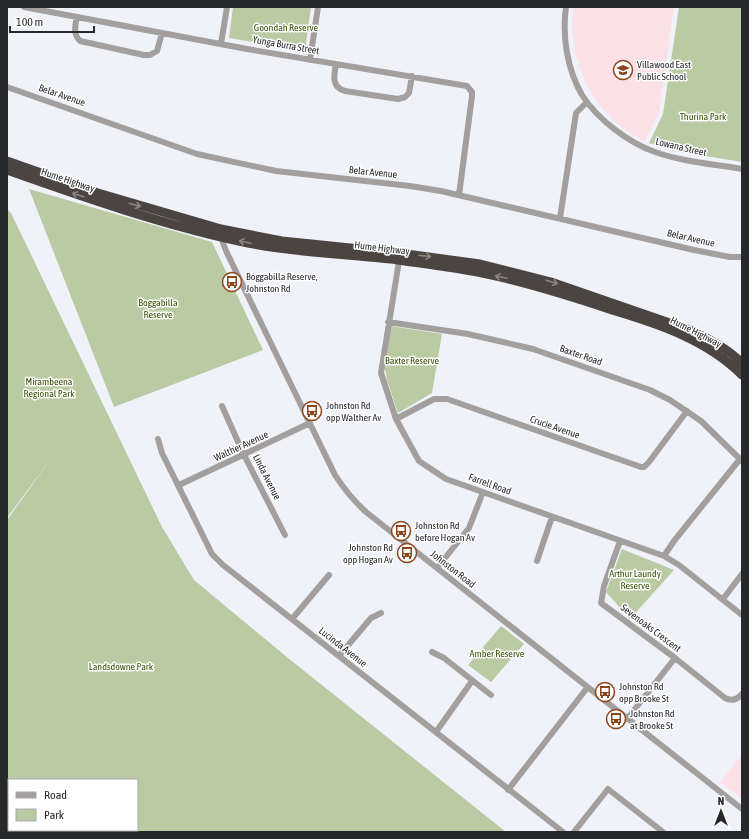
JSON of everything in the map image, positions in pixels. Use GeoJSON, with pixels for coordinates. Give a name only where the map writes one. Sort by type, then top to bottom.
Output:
{"type":"FeatureCollection","features":[{"type":"Feature","properties":{"kind":"highway","name":"Hume Highway"},"geometry":{"type":"LineString","coordinates":[[7,160],[98,193],[268,247],[399,260],[502,277],[541,287],[630,315],[681,334],[719,356],[742,375]]}},
{"type":"Feature","properties":{"kind":"highway","name":"Hume Highway"},"geometry":{"type":"LineString","coordinates":[[7,170],[128,211],[222,233],[437,258],[480,264],[512,271],[551,282],[690,330],[728,351],[742,363]]}},
{"type":"Feature","properties":{"kind":"street","name":"Yunga Burra Street"},"geometry":{"type":"LineString","coordinates":[[24,7],[310,60],[468,86],[472,92],[459,195]]}},
{"type":"Feature","properties":{"kind":"street"},"geometry":{"type":"LineString","coordinates":[[221,44],[227,7]]}},
{"type":"Feature","properties":{"kind":"street"},"geometry":{"type":"LineString","coordinates":[[310,60],[318,7]]}},
{"type":"Feature","properties":{"kind":"street","name":"Lowana Street"},"geometry":{"type":"LineString","coordinates":[[566,7],[564,30],[568,56],[578,86],[587,102],[621,134],[644,148],[668,156],[742,169]]}},
{"type":"Feature","properties":{"kind":"street"},"geometry":{"type":"LineString","coordinates":[[77,17],[75,33],[76,38],[80,41],[144,55],[150,55],[158,51],[162,33]]}},
{"type":"Feature","properties":{"kind":"street"},"geometry":{"type":"LineString","coordinates":[[336,64],[334,76],[335,82],[338,88],[345,91],[402,98],[409,93],[412,76]]}},
{"type":"Feature","properties":{"kind":"street","name":"Belar Avenue"},"geometry":{"type":"LineString","coordinates":[[7,87],[197,154],[276,171],[425,188],[712,254],[742,257]]}},
{"type":"Feature","properties":{"kind":"street"},"geometry":{"type":"LineString","coordinates":[[560,218],[576,113],[587,102]]}},
{"type":"Feature","properties":{"kind":"street","name":"Johnston Road"},"geometry":{"type":"LineString","coordinates":[[222,233],[227,253],[335,475],[354,501],[587,688],[742,809]]}},
{"type":"Feature","properties":{"kind":"street","name":"Farrell Road"},"geometry":{"type":"LineString","coordinates":[[399,260],[381,373],[396,419],[419,461],[446,479],[664,556],[723,599],[742,615]]}},
{"type":"Feature","properties":{"kind":"street","name":"Baxter Road"},"geometry":{"type":"LineString","coordinates":[[388,322],[468,334],[534,349],[650,390],[687,411],[712,431],[741,460]]}},
{"type":"Feature","properties":{"kind":"street","name":"Crucie Avenue"},"geometry":{"type":"LineString","coordinates":[[396,419],[434,399],[447,399],[640,467],[644,467],[687,411]]}},
{"type":"Feature","properties":{"kind":"street","name":"Linda Avenue"},"geometry":{"type":"LineString","coordinates":[[222,406],[244,456],[285,534]]}},
{"type":"Feature","properties":{"kind":"street","name":"Walther Avenue"},"geometry":{"type":"LineString","coordinates":[[179,485],[244,456],[310,423]]}},
{"type":"Feature","properties":{"kind":"street","name":"Lucinda Avenue"},"geometry":{"type":"LineString","coordinates":[[158,439],[162,453],[212,554],[223,565],[563,832]]}},
{"type":"Feature","properties":{"kind":"street"},"geometry":{"type":"LineString","coordinates":[[664,556],[674,541],[741,460]]}},
{"type":"Feature","properties":{"kind":"street"},"geometry":{"type":"LineString","coordinates":[[437,568],[469,528],[483,492]]}},
{"type":"Feature","properties":{"kind":"street"},"geometry":{"type":"LineString","coordinates":[[537,561],[552,517]]}},
{"type":"Feature","properties":{"kind":"street","name":"Sevenoaks Crescent"},"geometry":{"type":"LineString","coordinates":[[620,541],[604,586],[601,603],[675,658],[724,698],[733,700],[739,698],[742,694]]}},
{"type":"Feature","properties":{"kind":"street"},"geometry":{"type":"LineString","coordinates":[[723,599],[742,574]]}},
{"type":"Feature","properties":{"kind":"street"},"geometry":{"type":"LineString","coordinates":[[292,619],[329,575]]}},
{"type":"Feature","properties":{"kind":"street"},"geometry":{"type":"LineString","coordinates":[[339,656],[371,618],[381,613]]}},
{"type":"Feature","properties":{"kind":"street"},"geometry":{"type":"LineString","coordinates":[[432,652],[444,658],[490,695]]}},
{"type":"Feature","properties":{"kind":"street"},"geometry":{"type":"LineString","coordinates":[[627,719],[675,658]]}},
{"type":"Feature","properties":{"kind":"street"},"geometry":{"type":"LineString","coordinates":[[436,732],[472,681]]}},
{"type":"Feature","properties":{"kind":"street"},"geometry":{"type":"LineString","coordinates":[[508,790],[587,688]]}},
{"type":"Feature","properties":{"kind":"street"},"geometry":{"type":"LineString","coordinates":[[574,832],[608,789],[663,832]]}},
{"type":"Feature","properties":{"kind":"shaded area","name":"Villawood East Public School"},"geometry":{"type":"Polygon","coordinates":[[[573,7],[674,7],[659,113],[644,142],[621,127],[612,119],[601,107],[586,85],[575,53],[572,26],[573,7]]]}},
{"type":"Feature","properties":{"kind":"shaded area"},"geometry":{"type":"Polygon","coordinates":[[[742,755],[742,799],[720,782],[742,755]]]}},
{"type":"Feature","properties":{"kind":"green space","name":"Goondah Reserve"},"geometry":{"type":"Polygon","coordinates":[[[233,7],[311,7],[305,51],[229,38],[233,7]]]}},
{"type":"Feature","properties":{"kind":"green space","name":"Thurina Park"},"geometry":{"type":"Polygon","coordinates":[[[679,7],[742,7],[742,162],[675,151],[649,143],[663,114],[679,7]]]}},
{"type":"Feature","properties":{"kind":"green space","name":"Boggabilla Reserve"},"geometry":{"type":"Polygon","coordinates":[[[29,189],[212,242],[263,350],[114,407],[29,189]]]}},
{"type":"Feature","properties":{"kind":"green space","name":"Landsdowne Park"},"geometry":{"type":"Polygon","coordinates":[[[7,209],[11,213],[162,527],[194,580],[288,658],[506,832],[7,832],[7,520],[52,457],[7,518],[7,209]]]}},
{"type":"Feature","properties":{"kind":"green space","name":"Baxter Reserve"},"geometry":{"type":"Polygon","coordinates":[[[391,326],[442,334],[432,393],[398,413],[385,369],[391,326]]]}},
{"type":"Feature","properties":{"kind":"green space","name":"Arthur Laundy Reserve"},"geometry":{"type":"Polygon","coordinates":[[[622,549],[674,570],[630,619],[606,592],[622,549]]]}},
{"type":"Feature","properties":{"kind":"green space","name":"Amber Reserve"},"geometry":{"type":"Polygon","coordinates":[[[501,626],[524,644],[491,682],[468,665],[501,626]]]}},
{"type":"Feature","properties":{"kind":"place","name":"Villawood East Public School"},"geometry":{"type":"Point","coordinates":[623,70]}},
{"type":"Feature","properties":{"kind":"place","name":"Boggabilla Reserve, Johnston Rd"},"geometry":{"type":"Point","coordinates":[232,282]}},
{"type":"Feature","properties":{"kind":"place","name":"Johnston Rd opp Walther Av"},"geometry":{"type":"Point","coordinates":[312,411]}},
{"type":"Feature","properties":{"kind":"place","name":"Johnston Rd before Hogan Av"},"geometry":{"type":"Point","coordinates":[401,531]}},
{"type":"Feature","properties":{"kind":"place","name":"Johnston Rd opp Hogan Av"},"geometry":{"type":"Point","coordinates":[407,553]}},
{"type":"Feature","properties":{"kind":"place","name":"Johnston Rd opp Brooke St"},"geometry":{"type":"Point","coordinates":[605,692]}},
{"type":"Feature","properties":{"kind":"place","name":"Johnston Rd at Brooke St"},"geometry":{"type":"Point","coordinates":[616,719]}},
{"type":"Feature","properties":{"kind":"park label","name":"Mirambeena Regional Park"},"geometry":{"type":"Point","coordinates":[49,386]}}]}
